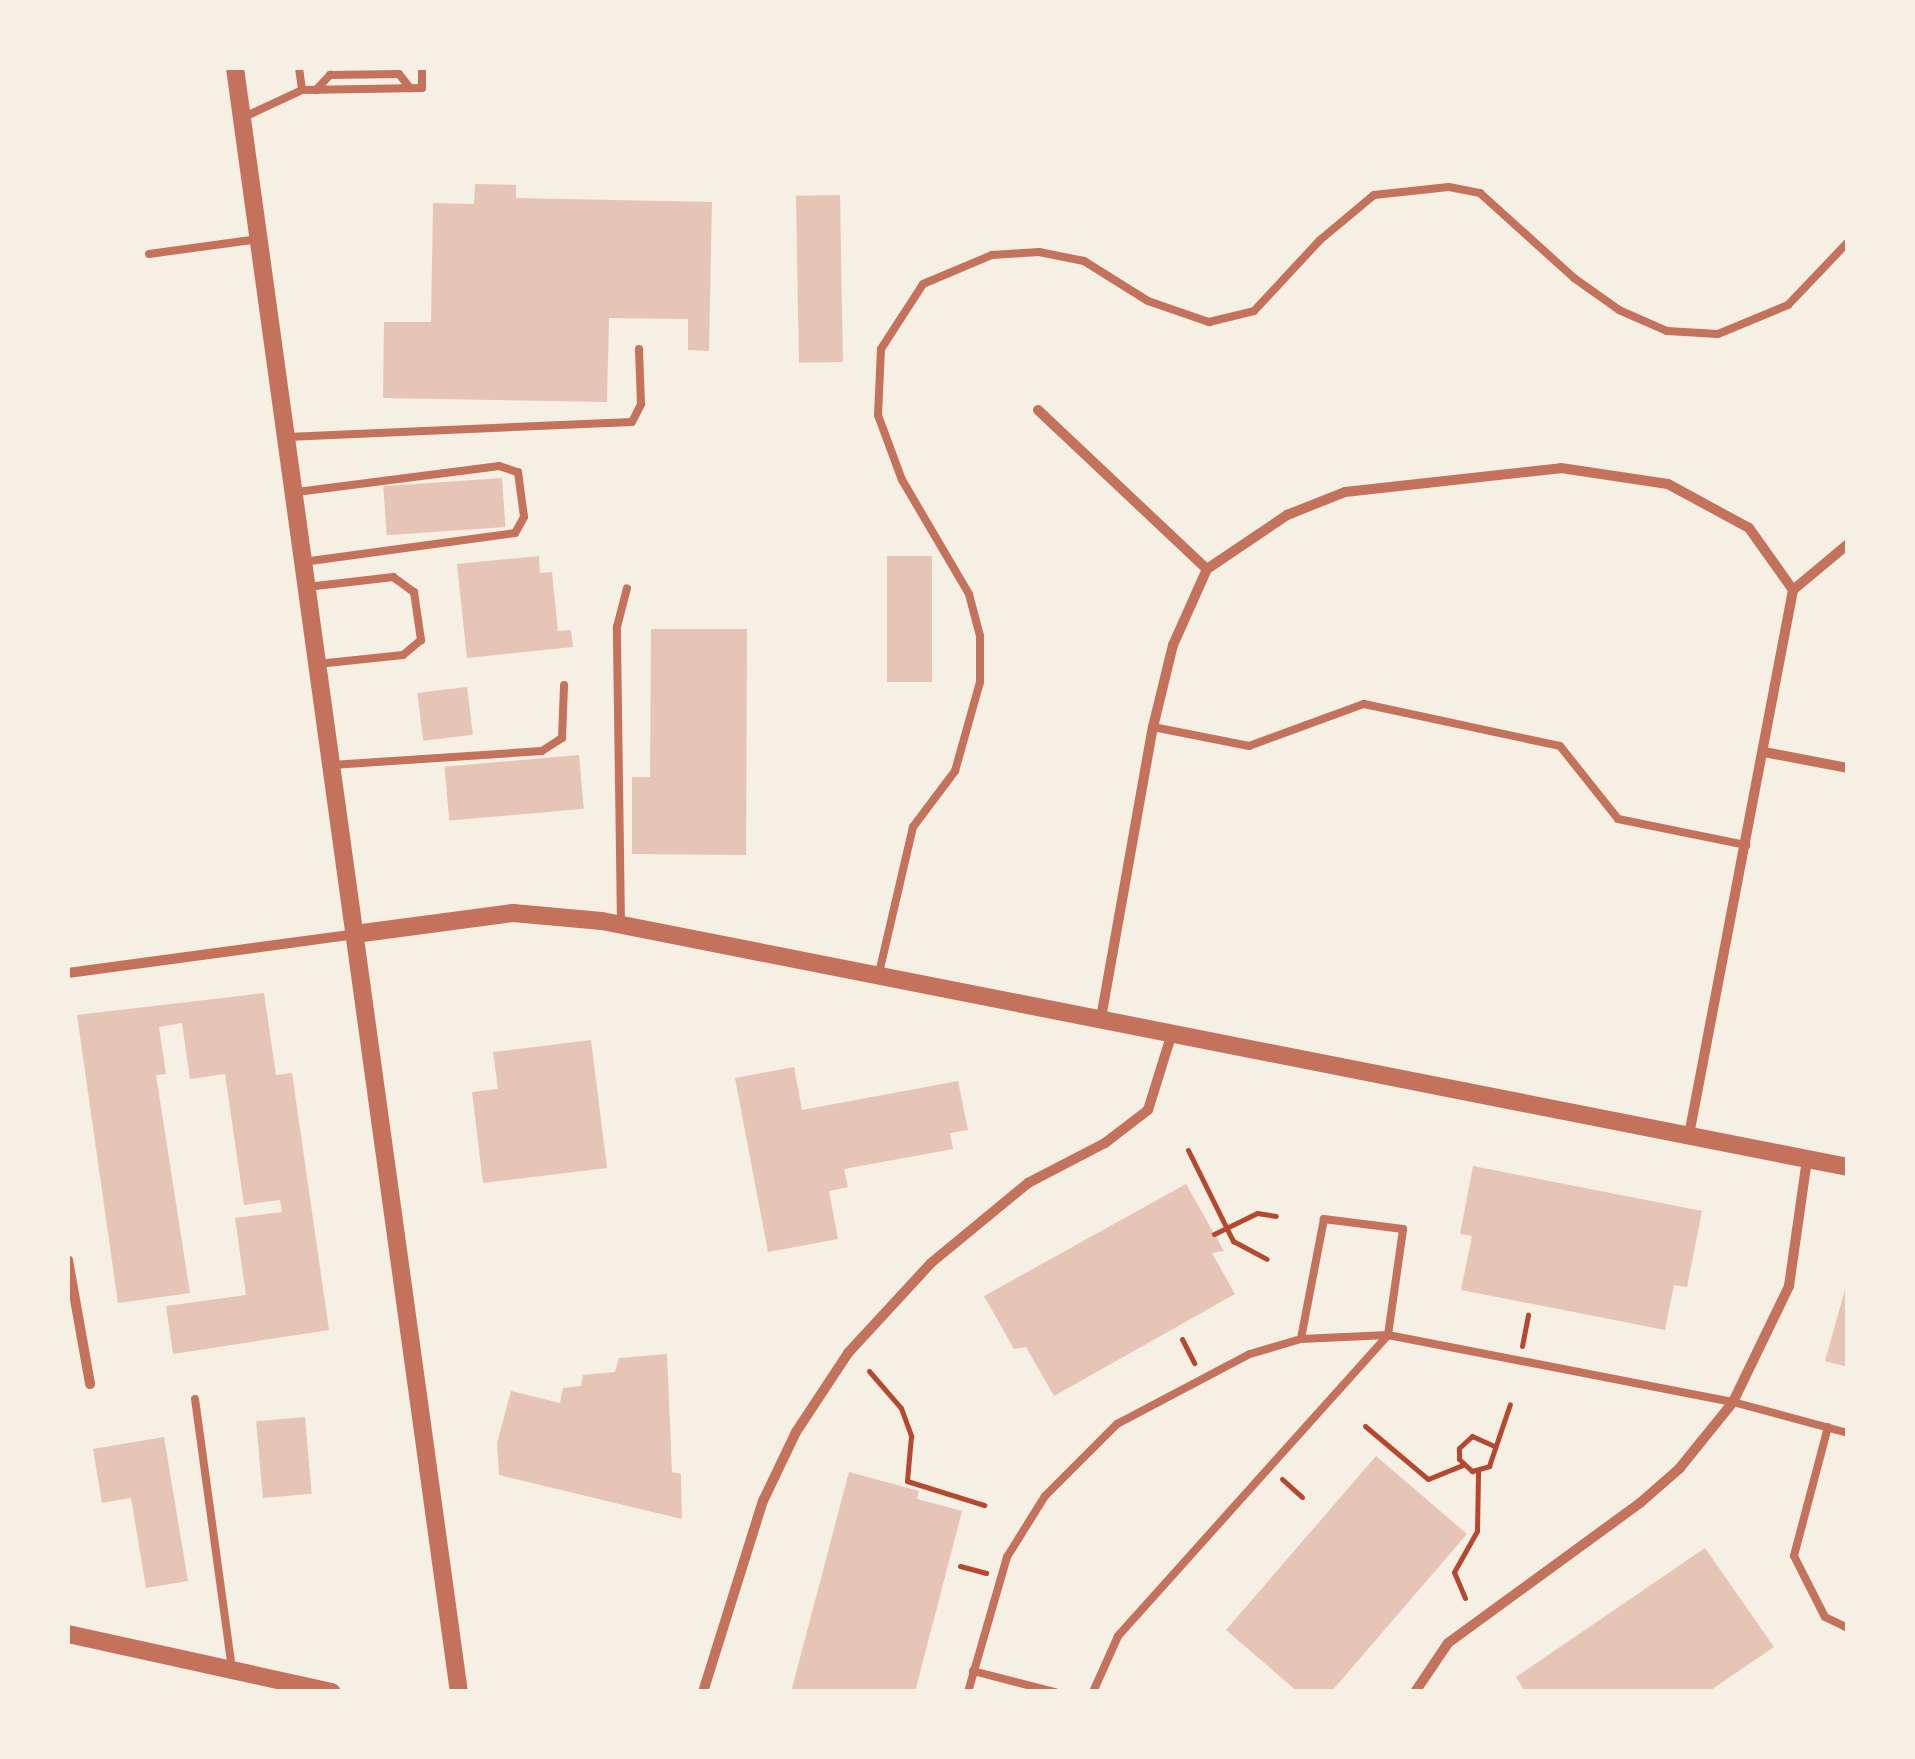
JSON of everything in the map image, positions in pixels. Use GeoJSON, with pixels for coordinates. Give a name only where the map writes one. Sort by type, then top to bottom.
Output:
{"type":"FeatureCollection","features":[{"type":"Feature","properties":{"kind":"street"},"geometry":{"type":"LineString","coordinates":[[236,68],[459,1692]]}},
{"type":"Feature","properties":{"kind":"street"},"geometry":{"type":"LineString","coordinates":[[1038,410],[1207,569]]}},
{"type":"Feature","properties":{"kind":"street"},"geometry":{"type":"LineString","coordinates":[[1101,1018],[1152,726],[1173,646],[1207,569],[1287,515],[1346,492],[1561,468],[1668,484],[1749,528],[1793,590]]}},
{"type":"Feature","properties":{"kind":"street"},"geometry":{"type":"LineString","coordinates":[[1689,1135],[1793,590],[1848,544]]}},
{"type":"Feature","properties":{"kind":"street"},"geometry":{"type":"LineString","coordinates":[[1764,752],[1848,768]]}},
{"type":"Feature","properties":{"kind":"street"},"geometry":{"type":"LineString","coordinates":[[68,973],[513,913],[621,925],[1848,1166]]}},
{"type":"Feature","properties":{"kind":"street"},"geometry":{"type":"LineString","coordinates":[[702,1692],[763,1502],[796,1432],[848,1353],[932,1263],[1028,1183],[1105,1143],[1148,1110],[1172,1034]]}},
{"type":"Feature","properties":{"kind":"street"},"geometry":{"type":"LineString","coordinates":[[1414,1692],[1448,1643],[1640,1503],[1679,1469],[1734,1402],[1789,1286],[1808,1159]]}},
{"type":"Feature","properties":{"kind":"street"},"geometry":{"type":"LineString","coordinates":[[68,1260],[90,1384]]}},
{"type":"Feature","properties":{"kind":"street"},"geometry":{"type":"LineString","coordinates":[[68,1634],[332,1692]]}},
{"type":"Feature","properties":{"kind":"lane"},"geometry":{"type":"LineString","coordinates":[[298,68],[302,90]]}},
{"type":"Feature","properties":{"kind":"lane"},"geometry":{"type":"LineString","coordinates":[[242,118],[302,90],[422,88],[422,68]]}},
{"type":"Feature","properties":{"kind":"lane"},"geometry":{"type":"LineString","coordinates":[[316,90],[330,75],[399,74],[410,88]]}},
{"type":"Feature","properties":{"kind":"lane"},"geometry":{"type":"LineString","coordinates":[[879,975],[913,827],[955,771],[980,682],[980,636],[970,594],[902,480],[878,415],[882,349],[923,284],[992,255],[1038,252],[1084,261],[1148,301],[1209,322],[1254,311],[1320,240],[1374,195],[1449,187],[1480,193],[1574,278],[1619,310],[1667,331],[1718,334],[1788,305],[1848,242]]}},
{"type":"Feature","properties":{"kind":"lane"},"geometry":{"type":"LineString","coordinates":[[148,254],[259,238]]}},
{"type":"Feature","properties":{"kind":"lane"},"geometry":{"type":"LineString","coordinates":[[286,437],[632,422],[641,404],[639,349]]}},
{"type":"Feature","properties":{"kind":"lane"},"geometry":{"type":"LineString","coordinates":[[294,492],[499,466],[518,472],[524,517],[515,532],[304,562]]}},
{"type":"Feature","properties":{"kind":"lane"},"geometry":{"type":"LineString","coordinates":[[307,587],[393,577],[414,592],[420,640],[404,655],[318,664]]}},
{"type":"Feature","properties":{"kind":"lane"},"geometry":{"type":"LineString","coordinates":[[621,925],[617,626],[627,588]]}},
{"type":"Feature","properties":{"kind":"lane"},"geometry":{"type":"LineString","coordinates":[[332,765],[542,751],[562,738],[564,685]]}},
{"type":"Feature","properties":{"kind":"lane"},"geometry":{"type":"LineString","coordinates":[[1152,726],[1249,746],[1364,704],[1560,746],[1618,819],[1747,846]]}},
{"type":"Feature","properties":{"kind":"lane"},"geometry":{"type":"LineString","coordinates":[[1093,1692],[1118,1636],[1388,1335],[1403,1229],[1324,1219],[1302,1339]]}},
{"type":"Feature","properties":{"kind":"lane"},"geometry":{"type":"LineString","coordinates":[[968,1692],[1007,1557],[1045,1496],[1117,1424],[1250,1354],[1302,1339],[1388,1335],[1734,1402],[1848,1433]]}},
{"type":"Feature","properties":{"kind":"lane"},"geometry":{"type":"LineString","coordinates":[[195,1399],[232,1670]]}},
{"type":"Feature","properties":{"kind":"lane"},"geometry":{"type":"LineString","coordinates":[[1828,1428],[1794,1556],[1825,1617],[1848,1628]]}},
{"type":"Feature","properties":{"kind":"lane"},"geometry":{"type":"LineString","coordinates":[[974,1671],[1055,1692]]}},
{"type":"Feature","properties":{"kind":"path"},"geometry":{"type":"LineString","coordinates":[[1188,1150],[1233,1241],[1267,1258]]}},
{"type":"Feature","properties":{"kind":"path"},"geometry":{"type":"LineString","coordinates":[[1214,1234],[1257,1213],[1276,1216]]}},
{"type":"Feature","properties":{"kind":"path"},"geometry":{"type":"LineString","coordinates":[[1520,1360],[1528,1315]]}},
{"type":"Feature","properties":{"kind":"path"},"geometry":{"type":"LineString","coordinates":[[1182,1339],[1202,1379]]}},
{"type":"Feature","properties":{"kind":"path"},"geometry":{"type":"LineString","coordinates":[[869,1372],[906,1422],[912,1459],[907,1481],[984,1505]]}},
{"type":"Feature","properties":{"kind":"path"},"geometry":{"type":"LineString","coordinates":[[1478,1471],[1492,1462],[1492,1445],[1510,1404]]}},
{"type":"Feature","properties":{"kind":"path"},"geometry":{"type":"LineString","coordinates":[[1365,1426],[1428,1479],[1462,1465],[1478,1471]]}},
{"type":"Feature","properties":{"kind":"path"},"geometry":{"type":"LineString","coordinates":[[1462,1465],[1458,1454],[1466,1438],[1478,1435],[1492,1445]]}},
{"type":"Feature","properties":{"kind":"path"},"geometry":{"type":"LineString","coordinates":[[1269,1468],[1302,1497]]}},
{"type":"Feature","properties":{"kind":"path"},"geometry":{"type":"LineString","coordinates":[[1465,1598],[1454,1572],[1477,1531],[1478,1471]]}},
{"type":"Feature","properties":{"kind":"building"},"geometry":{"type":"Polygon","coordinates":[[[475,184],[516,185],[516,198],[712,202],[709,351],[688,350],[688,319],[609,318],[607,402],[383,398],[384,322],[431,322],[433,203],[474,204],[475,184]]]}},
{"type":"Feature","properties":{"kind":"building"},"geometry":{"type":"Polygon","coordinates":[[[840,195],[843,362],[799,363],[796,196],[840,195]]]}},
{"type":"Feature","properties":{"kind":"building"},"geometry":{"type":"Polygon","coordinates":[[[502,478],[505,527],[387,535],[383,486],[502,478]]]}},
{"type":"Feature","properties":{"kind":"building"},"geometry":{"type":"Polygon","coordinates":[[[539,556],[540,573],[552,572],[558,631],[571,630],[573,647],[467,658],[457,564],[539,556]]]}},
{"type":"Feature","properties":{"kind":"building"},"geometry":{"type":"Polygon","coordinates":[[[887,556],[932,556],[932,682],[887,682],[887,556]]]}},
{"type":"Feature","properties":{"kind":"building"},"geometry":{"type":"Polygon","coordinates":[[[651,629],[747,629],[746,855],[632,854],[632,777],[650,777],[651,629]]]}},
{"type":"Feature","properties":{"kind":"building"},"geometry":{"type":"Polygon","coordinates":[[[467,687],[473,735],[423,741],[417,693],[467,687]]]}},
{"type":"Feature","properties":{"kind":"building"},"geometry":{"type":"Polygon","coordinates":[[[579,755],[584,809],[449,821],[445,767],[579,755]]]}},
{"type":"Feature","properties":{"kind":"building"},"geometry":{"type":"Polygon","coordinates":[[[264,993],[276,1075],[292,1073],[329,1330],[173,1354],[166,1306],[246,1295],[235,1218],[282,1212],[280,1200],[244,1205],[225,1074],[190,1079],[182,1023],[159,1027],[166,1074],[156,1075],[190,1293],[118,1303],[77,1015],[264,993]]]}},
{"type":"Feature","properties":{"kind":"building"},"geometry":{"type":"Polygon","coordinates":[[[591,1040],[607,1168],[483,1183],[472,1092],[498,1089],[493,1052],[591,1040]]]}},
{"type":"Feature","properties":{"kind":"building"},"geometry":{"type":"Polygon","coordinates":[[[794,1067],[802,1110],[958,1081],[968,1130],[950,1133],[953,1149],[844,1169],[848,1187],[829,1191],[838,1239],[768,1252],[735,1078],[794,1067]]]}},
{"type":"Feature","properties":{"kind":"building"},"geometry":{"type":"Polygon","coordinates":[[[1473,1166],[1702,1211],[1687,1287],[1674,1285],[1665,1330],[1461,1290],[1472,1236],[1460,1234],[1473,1166]]]}},
{"type":"Feature","properties":{"kind":"building"},"geometry":{"type":"Polygon","coordinates":[[[1186,1184],[1224,1251],[1212,1253],[1235,1294],[1054,1396],[1026,1347],[1014,1349],[984,1296],[1186,1184]]]}},
{"type":"Feature","properties":{"kind":"building"},"geometry":{"type":"Polygon","coordinates":[[[1848,1286],[1848,1367],[1825,1361],[1848,1286]]]}},
{"type":"Feature","properties":{"kind":"building"},"geometry":{"type":"Polygon","coordinates":[[[667,1354],[672,1472],[681,1474],[682,1519],[499,1475],[497,1443],[511,1391],[560,1403],[563,1388],[581,1386],[583,1375],[615,1372],[619,1358],[667,1354]]]}},
{"type":"Feature","properties":{"kind":"building"},"geometry":{"type":"Polygon","coordinates":[[[305,1417],[312,1494],[263,1498],[256,1421],[305,1417]]]}},
{"type":"Feature","properties":{"kind":"building"},"geometry":{"type":"Polygon","coordinates":[[[164,1437],[188,1581],[146,1588],[131,1498],[102,1503],[93,1449],[164,1437]]]}},
{"type":"Feature","properties":{"kind":"building"},"geometry":{"type":"Polygon","coordinates":[[[1376,1456],[1467,1534],[1331,1692],[1298,1692],[1226,1630],[1376,1456]]]}},
{"type":"Feature","properties":{"kind":"building"},"geometry":{"type":"Polygon","coordinates":[[[849,1472],[919,1491],[917,1499],[962,1511],[915,1692],[791,1692],[849,1472]]]}},
{"type":"Feature","properties":{"kind":"building"},"geometry":{"type":"Polygon","coordinates":[[[1705,1548],[1774,1647],[1708,1692],[1525,1692],[1516,1677],[1705,1548]]]}}]}
